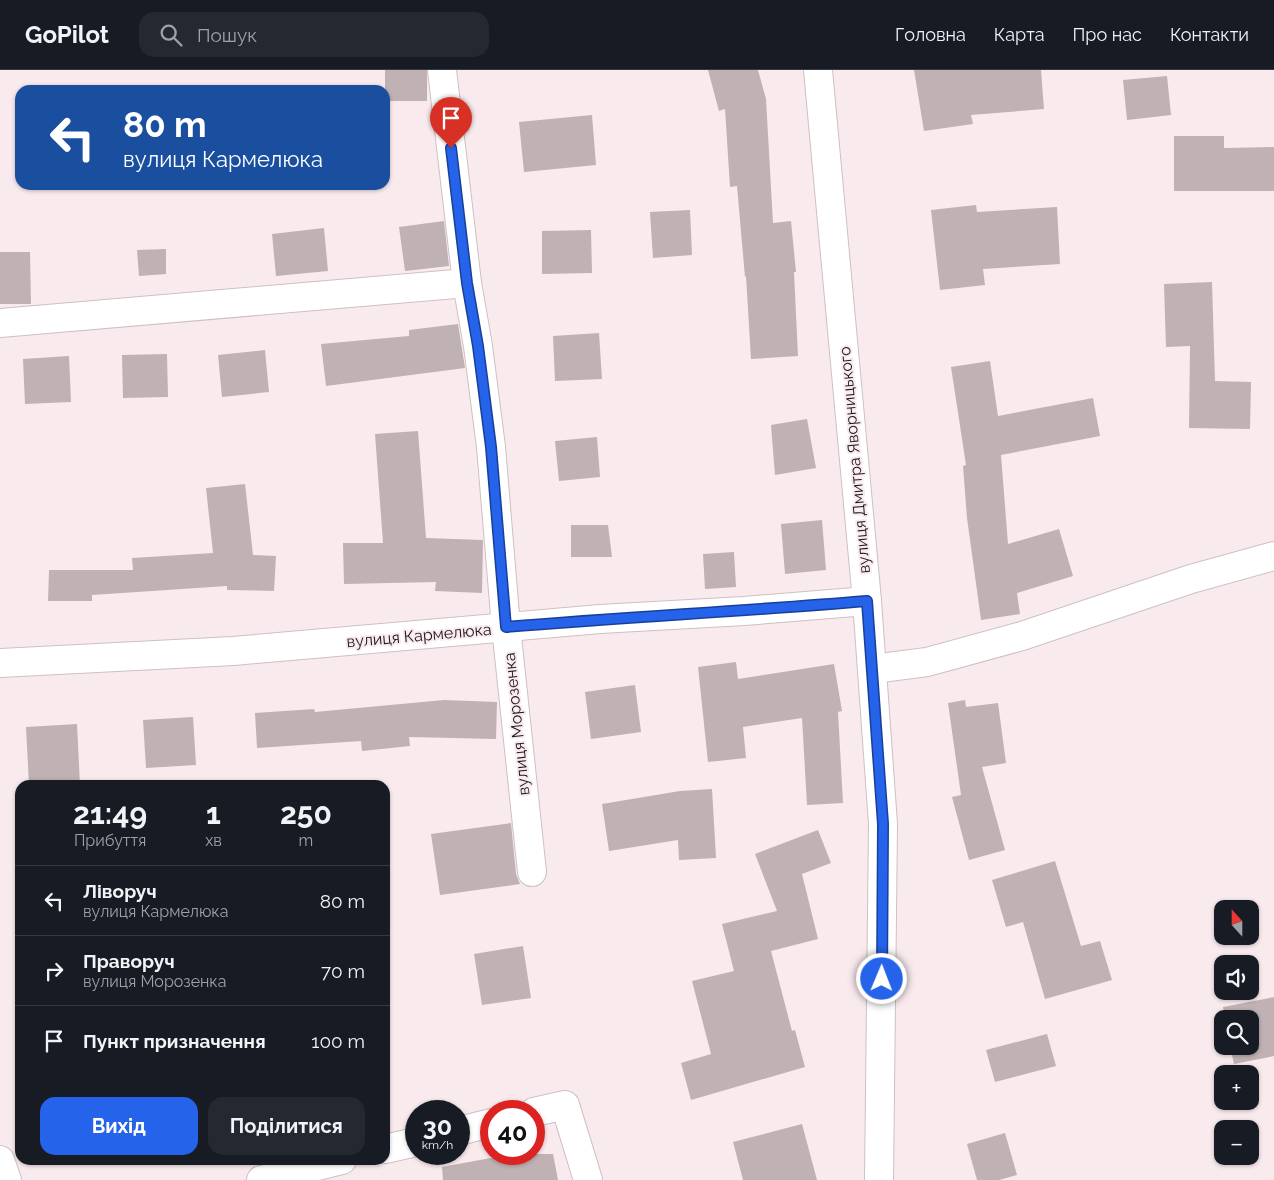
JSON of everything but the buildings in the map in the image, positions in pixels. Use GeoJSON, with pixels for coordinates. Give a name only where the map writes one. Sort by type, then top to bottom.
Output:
{"type":"FeatureCollection","features":[{"type":"Feature","properties":{"kind":"street","name":"вулиця Морозенка"},"geometry":{"type":"LineString","coordinates":[[442,70],[467,283],[478,346],[491,447],[506,627],[532,872]]}},
{"type":"Feature","properties":{"kind":"street","name":"вулиця Дмитра Яворницького"},"geometry":{"type":"LineString","coordinates":[[818,70],[873,669],[883,824],[879,1180]]}},
{"type":"Feature","properties":{"kind":"street"},"geometry":{"type":"LineString","coordinates":[[0,323],[467,283]]}},
{"type":"Feature","properties":{"kind":"street"},"geometry":{"type":"LineString","coordinates":[[873,669],[927,662],[1013,638],[1191,579],[1274,556]]}},
{"type":"Feature","properties":{"kind":"street","name":"вулиця Кармелюка"},"geometry":{"type":"LineString","coordinates":[[0,663],[233,651],[600,619],[744,611],[867,601]]}},
{"type":"Feature","properties":{"kind":"street"},"geometry":{"type":"LineString","coordinates":[[545,1110],[565,1105],[588,1180]]}},
{"type":"Feature","properties":{"kind":"street"},"geometry":{"type":"LineString","coordinates":[[390,1148],[405,1144]]}},
{"type":"Feature","properties":{"kind":"street"},"geometry":{"type":"LineString","coordinates":[[0,1160],[7,1180]]}},
{"type":"Feature","properties":{"kind":"street"},"geometry":{"type":"LineString","coordinates":[[261,1180],[322,1165]]}},
{"type":"Feature","properties":{"kind":"route"},"geometry":{"type":"LineString","coordinates":[[451,148],[467,283],[478,346],[491,447],[506,627],[867,601],[883,824],[882,979]]}}]}
